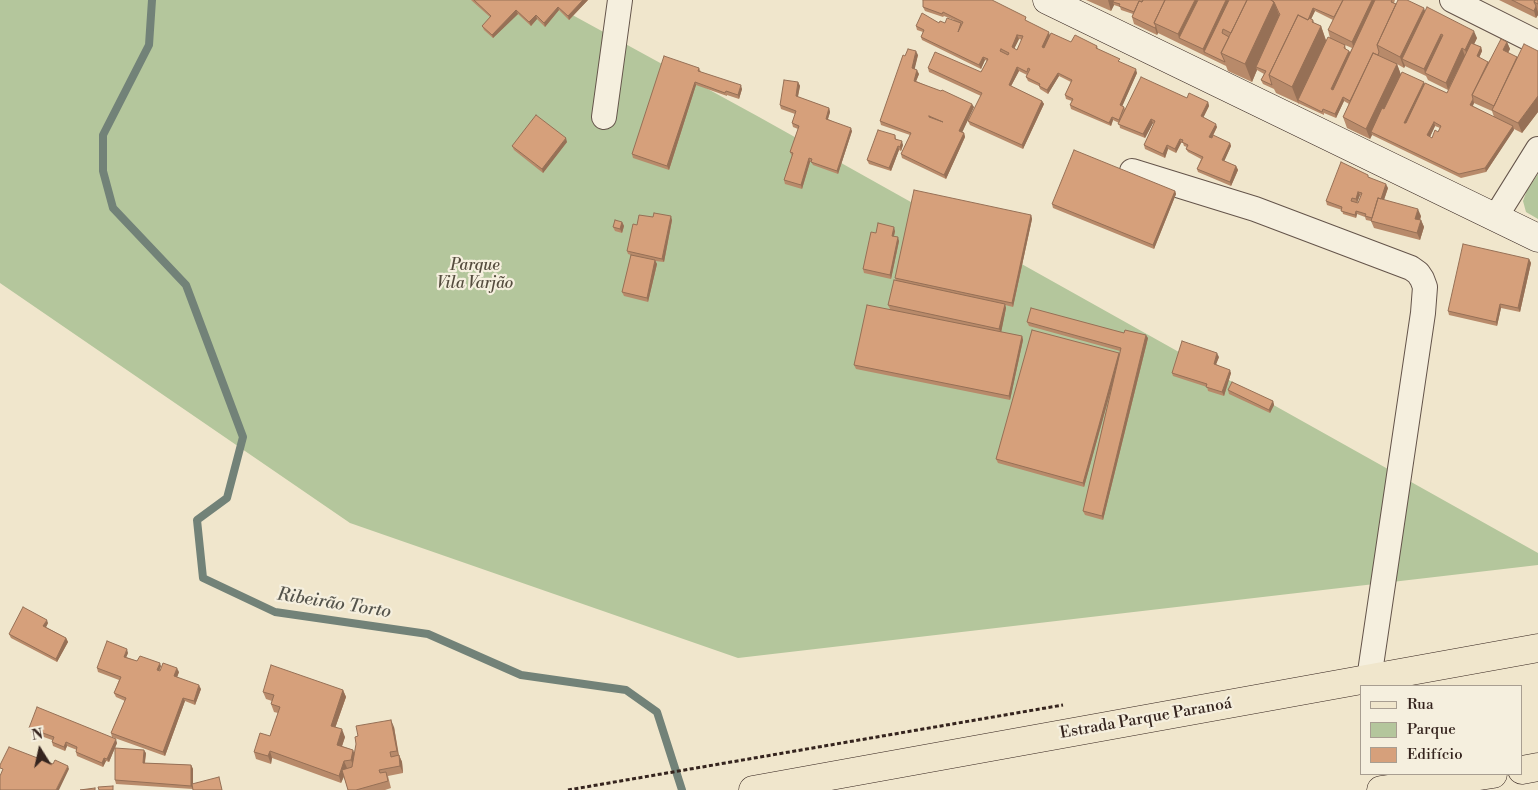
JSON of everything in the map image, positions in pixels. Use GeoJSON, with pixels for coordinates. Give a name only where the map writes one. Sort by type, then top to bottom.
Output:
{"type":"FeatureCollection","features":[{"type":"Feature","properties":{"kind":"main road","name":"Estrada Parque Paranoá"},"geometry":{"type":"LineString","coordinates":[[759,789],[1538,648]]}},
{"type":"Feature","properties":{"kind":"main road"},"geometry":{"type":"LineString","coordinates":[[1523,770],[1538,767]]}},
{"type":"Feature","properties":{"kind":"main road"},"geometry":{"type":"LineString","coordinates":[[1381,790],[1486,775]]}},
{"type":"Feature","properties":{"kind":"street"},"geometry":{"type":"LineString","coordinates":[[604,116],[620,0]]}},
{"type":"Feature","properties":{"kind":"street"},"geometry":{"type":"LineString","coordinates":[[1047,0],[1538,238]]}},
{"type":"Feature","properties":{"kind":"street"},"geometry":{"type":"LineString","coordinates":[[1452,0],[1538,43]]}},
{"type":"Feature","properties":{"kind":"street"},"geometry":{"type":"LineString","coordinates":[[1495,218],[1538,149]]}},
{"type":"Feature","properties":{"kind":"street"},"geometry":{"type":"LineString","coordinates":[[1132,171],[1264,213],[1411,268],[1422,279],[1425,287],[1423,313],[1369,679]]}},
{"type":"Feature","properties":{"kind":"path"},"geometry":{"type":"LineString","coordinates":[[568,790],[750,759]]}},
{"type":"Feature","properties":{"kind":"green space","name":"Parque Vila Varjão"},"geometry":{"type":"Polygon","coordinates":[[[0,0],[545,0],[759,117],[1538,553],[1538,565],[738,658],[350,523],[0,283],[0,0]]]}},
{"type":"Feature","properties":{"kind":"green space"},"geometry":{"type":"Polygon","coordinates":[[[1538,174],[1538,219],[1526,212],[1523,201],[1527,190],[1538,174]]]}},
{"type":"Feature","properties":{"kind":"building"},"geometry":{"type":"Polygon","coordinates":[[[474,0],[583,0],[568,16],[558,7],[544,23],[536,15],[529,22],[516,10],[492,35],[482,26],[491,16],[474,0]]]}},
{"type":"Feature","properties":{"kind":"building"},"geometry":{"type":"Polygon","coordinates":[[[923,0],[992,0],[1026,17],[1025,20],[1049,32],[1042,47],[1044,48],[1051,33],[1071,42],[1075,35],[1097,46],[1096,48],[1120,59],[1118,61],[1136,69],[1120,105],[1124,107],[1119,120],[1112,117],[1109,123],[1070,105],[1073,99],[1065,95],[1072,80],[1058,73],[1047,90],[1026,77],[1030,69],[1028,68],[1027,72],[1017,67],[1009,85],[1042,101],[1022,145],[968,121],[982,93],[928,68],[935,52],[981,72],[988,59],[983,57],[979,65],[921,37],[924,30],[916,26],[922,13],[939,23],[940,21],[945,23],[947,18],[961,23],[958,32],[963,22],[943,12],[942,14],[923,7],[923,0]],[[1017,35],[1012,47],[1017,50],[1023,36],[1017,35]],[[1001,49],[1000,51],[1008,55],[1009,53],[1001,49]]]}},
{"type":"Feature","properties":{"kind":"building"},"geometry":{"type":"Polygon","coordinates":[[[1114,0],[1143,0],[1142,2],[1139,1],[1134,12],[1119,6],[1120,4],[1113,2],[1114,0]]]}},
{"type":"Feature","properties":{"kind":"building"},"geometry":{"type":"Polygon","coordinates":[[[1143,0],[1165,0],[1154,23],[1155,28],[1132,17],[1139,1],[1142,2],[1143,0]]]}},
{"type":"Feature","properties":{"kind":"building"},"geometry":{"type":"Polygon","coordinates":[[[1165,0],[1195,0],[1178,34],[1154,23],[1165,0]]]}},
{"type":"Feature","properties":{"kind":"building"},"geometry":{"type":"Polygon","coordinates":[[[1198,0],[1226,0],[1203,49],[1179,38],[1198,0]]]}},
{"type":"Feature","properties":{"kind":"building"},"geometry":{"type":"Polygon","coordinates":[[[1229,0],[1247,0],[1231,33],[1223,29],[1222,33],[1229,37],[1221,53],[1225,62],[1204,52],[1229,0]]]}},
{"type":"Feature","properties":{"kind":"building"},"geometry":{"type":"Polygon","coordinates":[[[1247,0],[1271,0],[1274,2],[1245,64],[1221,53],[1247,0]]]}},
{"type":"Feature","properties":{"kind":"building"},"geometry":{"type":"Polygon","coordinates":[[[1271,0],[1343,0],[1334,17],[1313,8],[1308,20],[1298,15],[1269,75],[1272,85],[1261,80],[1266,71],[1256,67],[1280,14],[1271,0]]]}},
{"type":"Feature","properties":{"kind":"building"},"geometry":{"type":"Polygon","coordinates":[[[1343,0],[1372,0],[1352,42],[1328,30],[1343,0]]]}},
{"type":"Feature","properties":{"kind":"building"},"geometry":{"type":"Polygon","coordinates":[[[1375,0],[1392,0],[1391,2],[1396,4],[1377,45],[1378,55],[1373,53],[1350,101],[1343,97],[1335,114],[1323,109],[1322,112],[1298,100],[1328,37],[1345,45],[1344,48],[1349,51],[1331,89],[1333,90],[1375,0]]]}},
{"type":"Feature","properties":{"kind":"building"},"geometry":{"type":"Polygon","coordinates":[[[1398,0],[1407,0],[1424,8],[1400,57],[1377,45],[1398,0]]]}},
{"type":"Feature","properties":{"kind":"building"},"geometry":{"type":"Polygon","coordinates":[[[1512,0],[1535,0],[1536,6],[1534,11],[1512,0]]]}},
{"type":"Feature","properties":{"kind":"building"},"geometry":{"type":"Polygon","coordinates":[[[1427,7],[1474,31],[1465,50],[1462,48],[1446,83],[1425,73],[1443,35],[1441,34],[1424,69],[1402,59],[1427,7]]]}},
{"type":"Feature","properties":{"kind":"building"},"geometry":{"type":"Polygon","coordinates":[[[1298,15],[1308,20],[1309,18],[1313,20],[1312,22],[1321,26],[1292,87],[1269,75],[1298,15]]]}},
{"type":"Feature","properties":{"kind":"building"},"geometry":{"type":"Polygon","coordinates":[[[1501,39],[1507,42],[1503,50],[1517,57],[1494,106],[1472,95],[1501,39]]]}},
{"type":"Feature","properties":{"kind":"building"},"geometry":{"type":"Polygon","coordinates":[[[1471,43],[1481,47],[1477,56],[1488,62],[1472,95],[1473,99],[1470,105],[1513,126],[1485,168],[1459,174],[1371,132],[1402,72],[1424,82],[1404,123],[1406,123],[1425,83],[1447,93],[1471,43]],[[1434,122],[1427,135],[1432,138],[1435,130],[1438,132],[1441,126],[1434,122]]]}},
{"type":"Feature","properties":{"kind":"building"},"geometry":{"type":"Polygon","coordinates":[[[1524,44],[1538,51],[1538,96],[1518,123],[1492,110],[1524,44]]]}},
{"type":"Feature","properties":{"kind":"building"},"geometry":{"type":"Polygon","coordinates":[[[908,49],[916,51],[912,68],[917,70],[914,81],[942,90],[972,104],[959,131],[964,133],[944,175],[901,154],[911,133],[880,121],[903,55],[905,56],[908,49]]]}},
{"type":"Feature","properties":{"kind":"building"},"geometry":{"type":"Polygon","coordinates":[[[1373,53],[1397,64],[1366,129],[1343,117],[1373,53]]]}},
{"type":"Feature","properties":{"kind":"building"},"geometry":{"type":"Polygon","coordinates":[[[664,56],[699,68],[698,71],[741,85],[738,95],[726,91],[725,93],[695,82],[667,166],[632,154],[664,56]]]}},
{"type":"Feature","properties":{"kind":"building"},"geometry":{"type":"Polygon","coordinates":[[[1141,77],[1187,98],[1189,93],[1208,102],[1201,116],[1216,124],[1209,137],[1212,138],[1213,135],[1230,143],[1222,160],[1236,166],[1230,182],[1197,169],[1203,157],[1186,149],[1188,145],[1182,142],[1183,140],[1180,139],[1175,149],[1167,145],[1163,154],[1144,145],[1155,121],[1151,119],[1143,134],[1118,124],[1141,77]]]}},
{"type":"Feature","properties":{"kind":"building"},"geometry":{"type":"Polygon","coordinates":[[[784,80],[798,82],[796,96],[829,108],[826,119],[851,128],[837,171],[811,162],[812,159],[809,158],[801,185],[784,180],[793,153],[790,152],[799,126],[792,123],[796,111],[780,105],[784,80]]]}},
{"type":"Feature","properties":{"kind":"building"},"geometry":{"type":"Polygon","coordinates":[[[536,115],[566,138],[542,169],[512,146],[536,115]]]}},
{"type":"Feature","properties":{"kind":"building"},"geometry":{"type":"Polygon","coordinates":[[[878,130],[895,135],[895,139],[902,141],[889,168],[867,160],[878,130]]]}},
{"type":"Feature","properties":{"kind":"building"},"geometry":{"type":"Polygon","coordinates":[[[1074,150],[1175,191],[1153,245],[1052,204],[1074,150]]]}},
{"type":"Feature","properties":{"kind":"building"},"geometry":{"type":"Polygon","coordinates":[[[1341,162],[1368,175],[1368,177],[1386,184],[1381,199],[1378,198],[1372,218],[1356,211],[1355,215],[1341,211],[1342,207],[1326,201],[1341,162]],[[1358,192],[1356,199],[1352,198],[1351,201],[1358,203],[1362,193],[1358,192]]]}},
{"type":"Feature","properties":{"kind":"building"},"geometry":{"type":"Polygon","coordinates":[[[914,190],[1031,215],[1012,303],[895,278],[914,190]]]}},
{"type":"Feature","properties":{"kind":"building"},"geometry":{"type":"Polygon","coordinates":[[[1378,198],[1418,209],[1415,219],[1421,220],[1417,233],[1371,221],[1378,198]]]}},
{"type":"Feature","properties":{"kind":"building"},"geometry":{"type":"Polygon","coordinates":[[[654,213],[671,216],[662,259],[627,251],[633,224],[637,225],[639,215],[653,217],[654,213]]]}},
{"type":"Feature","properties":{"kind":"building"},"geometry":{"type":"Polygon","coordinates":[[[615,220],[622,222],[620,229],[613,227],[615,220]]]}},
{"type":"Feature","properties":{"kind":"building"},"geometry":{"type":"Polygon","coordinates":[[[878,223],[894,227],[892,236],[898,237],[890,275],[863,269],[871,232],[876,233],[878,223]]]}},
{"type":"Feature","properties":{"kind":"building"},"geometry":{"type":"Polygon","coordinates":[[[1463,244],[1529,259],[1518,308],[1500,304],[1496,322],[1448,311],[1463,244]]]}},
{"type":"Feature","properties":{"kind":"building"},"geometry":{"type":"Polygon","coordinates":[[[631,255],[655,260],[647,298],[622,292],[631,255]]]}},
{"type":"Feature","properties":{"kind":"building"},"geometry":{"type":"Polygon","coordinates":[[[894,280],[1005,304],[999,329],[888,305],[894,280]]]}},
{"type":"Feature","properties":{"kind":"building"},"geometry":{"type":"Polygon","coordinates":[[[867,305],[1022,336],[1009,396],[854,365],[867,305]]]}},
{"type":"Feature","properties":{"kind":"building"},"geometry":{"type":"Polygon","coordinates":[[[1031,308],[1124,333],[1125,330],[1146,335],[1102,516],[1083,511],[1121,348],[1027,322],[1031,308]]]}},
{"type":"Feature","properties":{"kind":"building"},"geometry":{"type":"Polygon","coordinates":[[[1032,330],[1119,353],[1083,483],[996,459],[1032,330]]]}},
{"type":"Feature","properties":{"kind":"building"},"geometry":{"type":"Polygon","coordinates":[[[1182,341],[1217,353],[1214,364],[1230,370],[1222,392],[1206,387],[1207,384],[1172,373],[1182,341]]]}},
{"type":"Feature","properties":{"kind":"building"},"geometry":{"type":"Polygon","coordinates":[[[1232,382],[1273,401],[1269,410],[1228,390],[1232,382]]]}},
{"type":"Feature","properties":{"kind":"building"},"geometry":{"type":"Polygon","coordinates":[[[23,607],[47,620],[43,626],[66,638],[56,659],[9,634],[23,607]]]}},
{"type":"Feature","properties":{"kind":"building"},"geometry":{"type":"Polygon","coordinates":[[[107,641],[127,649],[124,657],[137,661],[140,656],[160,663],[157,670],[160,671],[163,663],[177,668],[174,676],[199,685],[194,701],[183,698],[163,752],[111,733],[126,698],[114,693],[121,677],[97,668],[107,641]]]}},
{"type":"Feature","properties":{"kind":"building"},"geometry":{"type":"Polygon","coordinates":[[[271,665],[343,690],[331,726],[342,729],[337,745],[353,750],[351,760],[344,761],[339,776],[270,751],[268,756],[254,752],[260,733],[270,736],[280,707],[271,704],[274,695],[263,692],[271,665]]]}},
{"type":"Feature","properties":{"kind":"building"},"geometry":{"type":"Polygon","coordinates":[[[37,707],[116,739],[107,759],[104,758],[102,763],[76,752],[77,747],[66,742],[64,747],[52,742],[54,737],[29,728],[37,707]]]}},
{"type":"Feature","properties":{"kind":"building"},"geometry":{"type":"Polygon","coordinates":[[[391,720],[397,751],[390,752],[391,757],[399,755],[400,766],[379,770],[380,773],[386,772],[388,781],[356,790],[348,790],[342,770],[352,767],[356,744],[355,737],[358,736],[356,726],[391,720]]]}},
{"type":"Feature","properties":{"kind":"building"},"geometry":{"type":"Polygon","coordinates":[[[9,747],[53,764],[55,760],[68,766],[56,790],[0,790],[0,776],[3,769],[0,768],[0,765],[9,747]]]}},
{"type":"Feature","properties":{"kind":"building"},"geometry":{"type":"Polygon","coordinates":[[[115,748],[144,750],[143,763],[191,765],[191,786],[115,780],[115,748]]]}},
{"type":"Feature","properties":{"kind":"building"},"geometry":{"type":"Polygon","coordinates":[[[219,777],[222,790],[193,790],[192,784],[219,777]]]}},
{"type":"Feature","properties":{"kind":"building"},"geometry":{"type":"Polygon","coordinates":[[[113,786],[113,790],[99,790],[98,787],[113,786]]]}},
{"type":"Feature","properties":{"kind":"waterway","name":"Ribeirão Torto"},"geometry":{"type":"LineString","coordinates":[[152,0],[149,45],[103,135],[103,171],[113,208],[186,285],[243,437],[227,498],[197,520],[203,578],[275,612],[428,634],[521,675],[626,690],[657,712],[682,790]]}}]}
